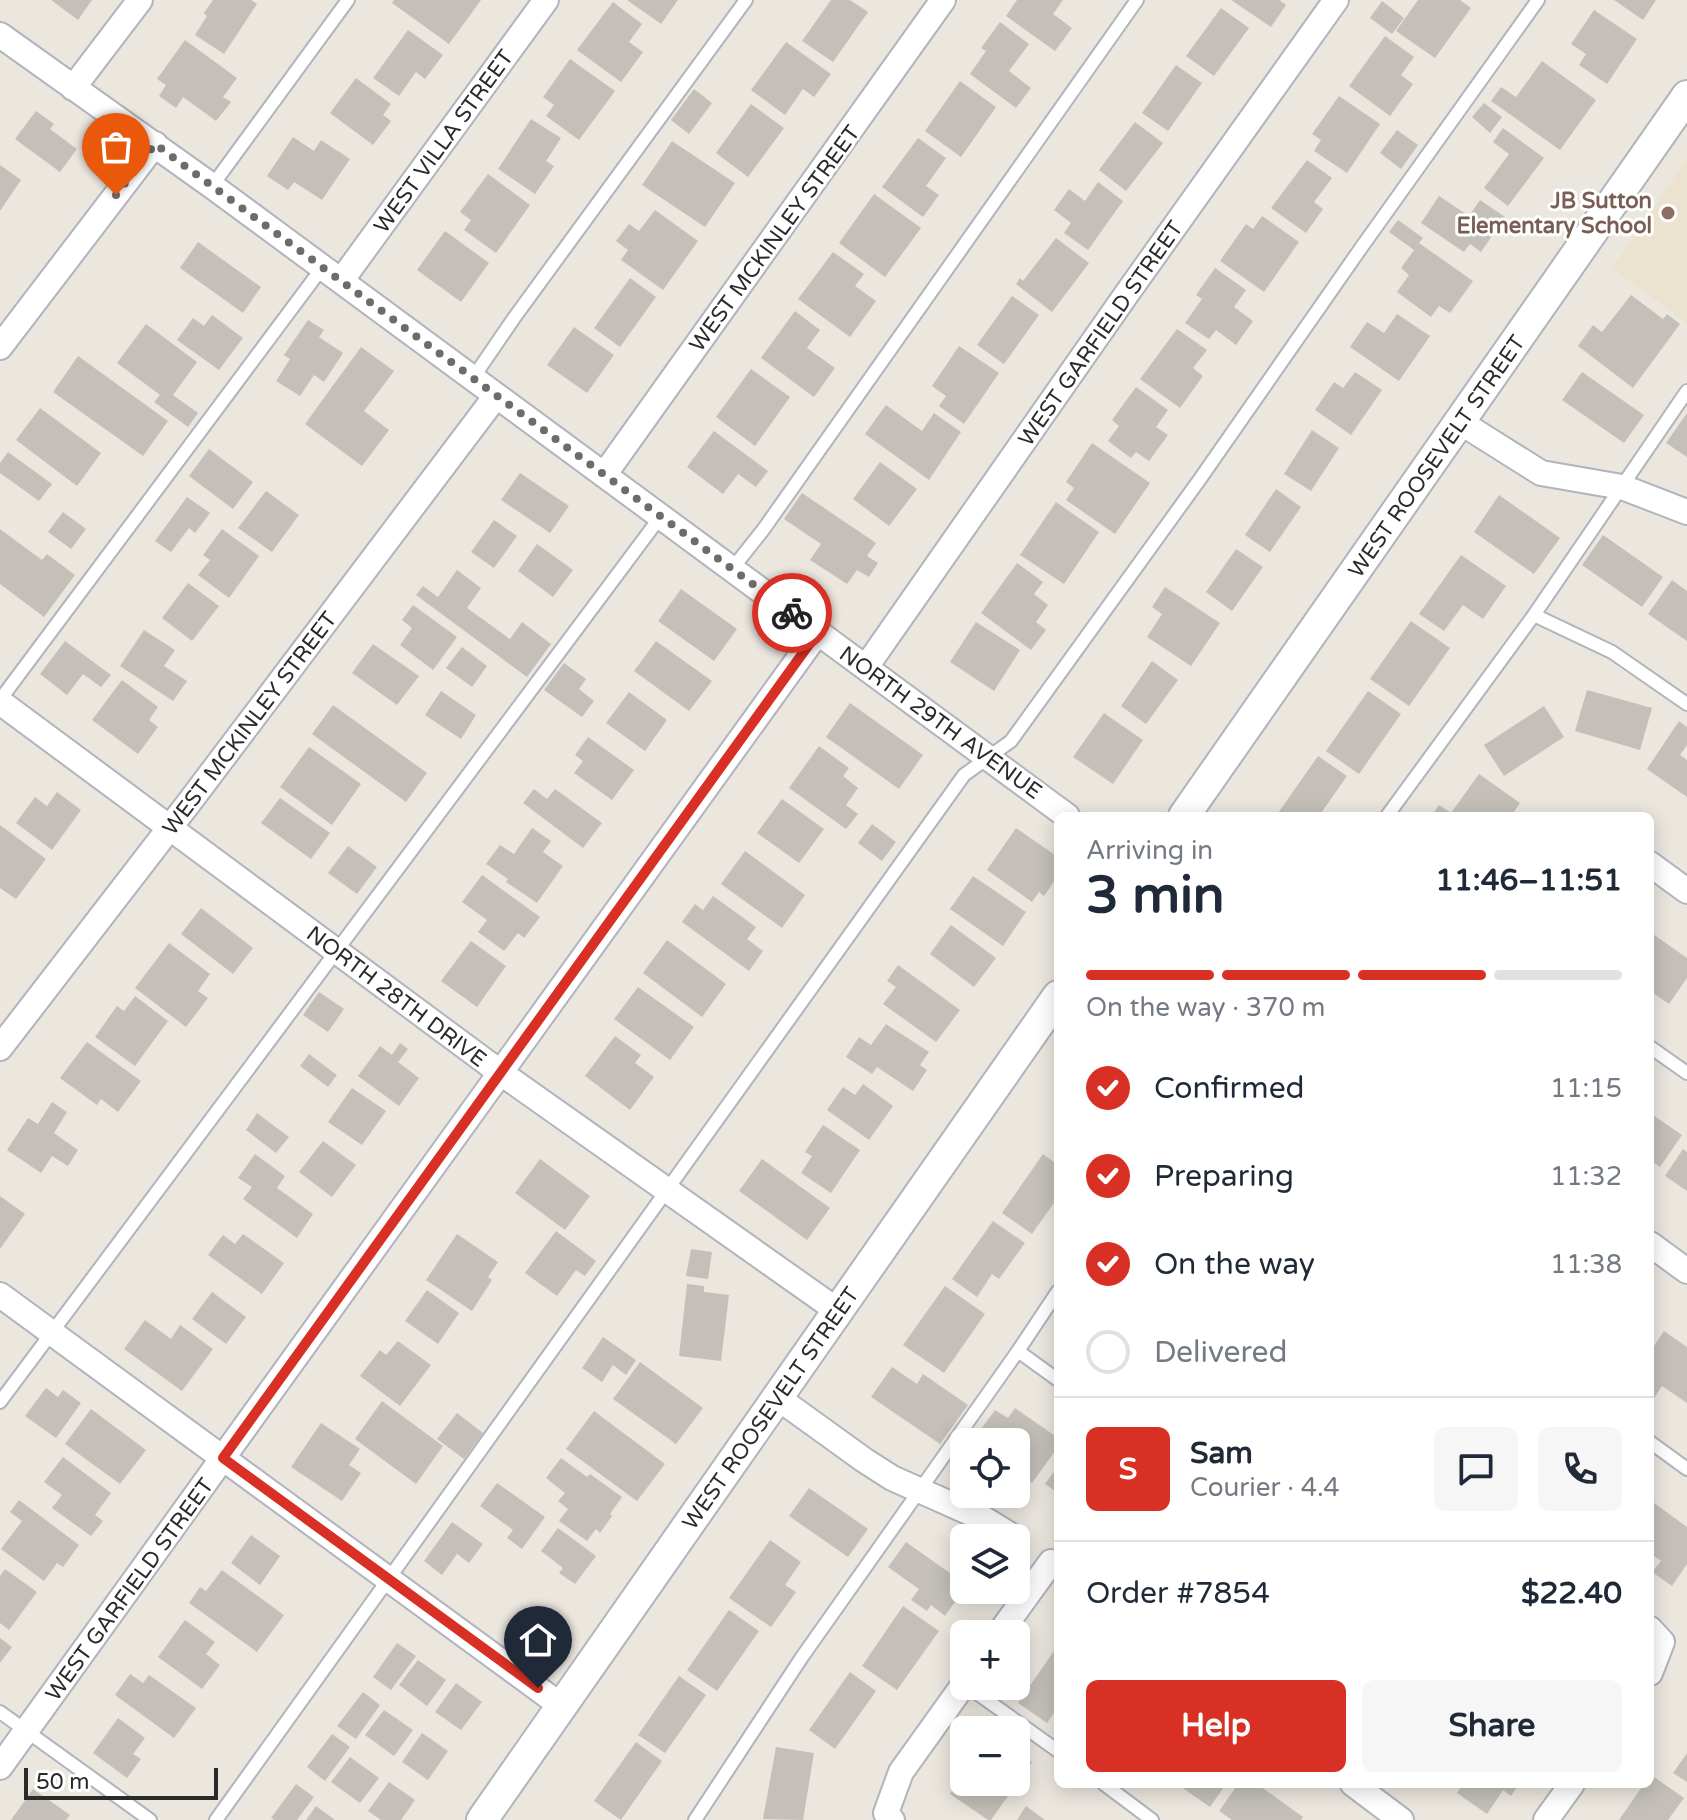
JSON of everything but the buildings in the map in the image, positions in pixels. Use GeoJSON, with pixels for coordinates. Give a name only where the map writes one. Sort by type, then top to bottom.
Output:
{"type":"FeatureCollection","features":[{"type":"Feature","properties":{"kind":"street"},"geometry":{"type":"LineString","coordinates":[[73,88],[140,0]]}},
{"type":"Feature","properties":{"kind":"street","name":"WEST VILLA STREET"},"geometry":{"type":"LineString","coordinates":[[332,274],[546,0]]}},
{"type":"Feature","properties":{"kind":"street","name":"WEST MCKINLEY STREET"},"geometry":{"type":"LineString","coordinates":[[604,475],[943,0]]}},
{"type":"Feature","properties":{"kind":"street","name":"WEST GARFIELD STREET"},"geometry":{"type":"LineString","coordinates":[[866,667],[1336,0]]}},
{"type":"Feature","properties":{"kind":"street","name":"NORTH 29TH AVENUE"},"geometry":{"type":"LineString","coordinates":[[0,35],[155,144],[1062,812]]}},
{"type":"Feature","properties":{"kind":"street","name":"WEST ROOSEVELT STREET"},"geometry":{"type":"LineString","coordinates":[[1187,812],[1687,96]]}},
{"type":"Feature","properties":{"kind":"street"},"geometry":{"type":"LineString","coordinates":[[0,347],[155,144]]}},
{"type":"Feature","properties":{"kind":"street","name":"WEST MCKINLEY STREET"},"geometry":{"type":"LineString","coordinates":[[0,1048],[496,396]]}},
{"type":"Feature","properties":{"kind":"street"},"geometry":{"type":"LineString","coordinates":[[1460,422],[1541,473],[1622,487],[1687,512]]}},
{"type":"Feature","properties":{"kind":"street","name":"WEST GARFIELD STREET"},"geometry":{"type":"LineString","coordinates":[[0,1767],[818,632]]}},
{"type":"Feature","properties":{"kind":"street","name":"NORTH 28TH DRIVE"},"geometry":{"type":"LineString","coordinates":[[0,701],[501,1073],[838,1311]]}},
{"type":"Feature","properties":{"kind":"street"},"geometry":{"type":"LineString","coordinates":[[1654,867],[1687,891]]}},
{"type":"Feature","properties":{"kind":"street","name":"WEST ROOSEVELT STREET"},"geometry":{"type":"LineString","coordinates":[[482,1820],[1054,1002]]}},
{"type":"Feature","properties":{"kind":"street"},"geometry":{"type":"LineString","coordinates":[[1654,1247],[1687,1271]]}},
{"type":"Feature","properties":{"kind":"street"},"geometry":{"type":"LineString","coordinates":[[0,1295],[563,1707]]}},
{"type":"Feature","properties":{"kind":"street"},"geometry":{"type":"LineString","coordinates":[[778,1398],[892,1478],[992,1524]]}},
{"type":"Feature","properties":{"kind":"street"},"geometry":{"type":"LineString","coordinates":[[1010,1620],[1054,1564],[1030,1548]]}},
{"type":"Feature","properties":{"kind":"street"},"geometry":{"type":"LineString","coordinates":[[889,1817],[901,1772],[955,1700]]}},
{"type":"Feature","properties":{"kind":"street"},"geometry":{"type":"LineString","coordinates":[[1358,1788],[1401,1820]]}},
{"type":"Feature","properties":{"kind":"street"},"geometry":{"type":"LineString","coordinates":[[1546,1820],[1569,1788]]}},
{"type":"Feature","properties":{"kind":"lane"},"geometry":{"type":"LineString","coordinates":[[212,186],[348,0]]}},
{"type":"Feature","properties":{"kind":"lane"},"geometry":{"type":"LineString","coordinates":[[473,378],[746,0]]}},
{"type":"Feature","properties":{"kind":"lane"},"geometry":{"type":"LineString","coordinates":[[732,569],[763,530],[1137,0]]}},
{"type":"Feature","properties":{"kind":"lane"},"geometry":{"type":"LineString","coordinates":[[216,1820],[964,775],[1011,741],[1038,704],[1538,0]]}},
{"type":"Feature","properties":{"kind":"lane"},"geometry":{"type":"LineString","coordinates":[[0,701],[332,274]]}},
{"type":"Feature","properties":{"kind":"lane"},"geometry":{"type":"LineString","coordinates":[[1390,812],[1534,615],[1687,391]]}},
{"type":"Feature","properties":{"kind":"lane"},"geometry":{"type":"LineString","coordinates":[[0,1402],[661,516]]}},
{"type":"Feature","properties":{"kind":"lane"},"geometry":{"type":"LineString","coordinates":[[1534,615],[1612,652],[1687,704]]}},
{"type":"Feature","properties":{"kind":"lane"},"geometry":{"type":"LineString","coordinates":[[1654,1050],[1687,1073]]}},
{"type":"Feature","properties":{"kind":"lane"},"geometry":{"type":"LineString","coordinates":[[695,1820],[802,1657],[1054,1297]]}},
{"type":"Feature","properties":{"kind":"lane"},"geometry":{"type":"LineString","coordinates":[[1018,1351],[1054,1377]]}},
{"type":"Feature","properties":{"kind":"lane"},"geometry":{"type":"LineString","coordinates":[[1654,1445],[1687,1469]]}},
{"type":"Feature","properties":{"kind":"lane"},"geometry":{"type":"LineString","coordinates":[[987,1700],[1054,1748]]}},
{"type":"Feature","properties":{"kind":"lane"},"geometry":{"type":"LineString","coordinates":[[0,1712],[150,1820]]}},
{"type":"Feature","properties":{"kind":"lane"},"geometry":{"type":"LineString","coordinates":[[1109,1788],[1152,1820]]}},
{"type":"Feature","properties":{"kind":"shaded area","name":"JB Sutton Elementary School"},"geometry":{"type":"Polygon","coordinates":[[[1687,159],[1687,323],[1612,268],[1687,159]]]}},
{"type":"Feature","properties":{"kind":"way so far"},"geometry":{"type":"LineString","coordinates":[[116,195],[155,144],[792,613]]}},
{"type":"Feature","properties":{"kind":"place","name":"JB Sutton Elementary School"},"geometry":{"type":"Point","coordinates":[1668,213]}},
{"type":"Feature","properties":{"kind":"route"},"geometry":{"type":"LineString","coordinates":[[538,1688],[223,1458],[818,632],[792,613]]}}]}
